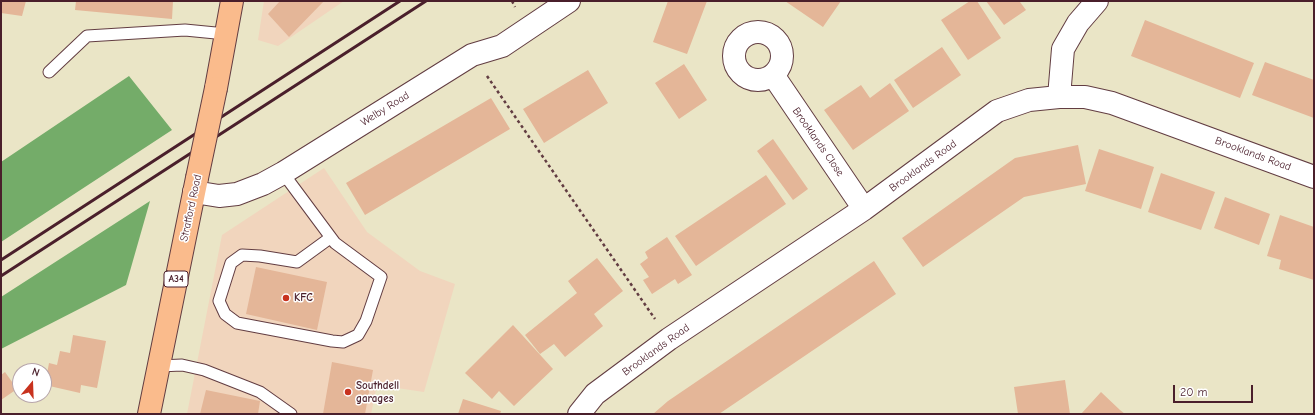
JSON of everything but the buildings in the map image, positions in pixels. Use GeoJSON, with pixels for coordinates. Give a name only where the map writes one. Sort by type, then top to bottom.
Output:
{"type":"FeatureCollection","features":[{"type":"Feature","properties":{"kind":"highway","name":"Stratford Road"},"geometry":{"type":"LineString","coordinates":[[149,414],[216,88],[232,1]]}},
{"type":"Feature","properties":{"kind":"street","name":"Welby Road"},"geometry":{"type":"LineString","coordinates":[[195,185],[219,196],[237,194],[263,184],[284,173],[472,55],[502,46],[569,1]]}},
{"type":"Feature","properties":{"kind":"street"},"geometry":{"type":"LineString","coordinates":[[1059,97],[1063,49],[1078,23],[1098,1]]}},
{"type":"Feature","properties":{"kind":"street","name":"Brooklands Close"},"geometry":{"type":"LineString","coordinates":[[773,75],[864,209]]}},
{"type":"Feature","properties":{"kind":"street","name":"Brooklands Road"},"geometry":{"type":"LineString","coordinates":[[579,414],[595,394],[669,339],[864,209],[997,111],[1029,100],[1059,97],[1085,97],[1112,103],[1314,177]]}},
{"type":"Feature","properties":{"kind":"lane"},"geometry":{"type":"LineString","coordinates":[[49,72],[87,36],[185,30],[226,34]]}},
{"type":"Feature","properties":{"kind":"lane"},"geometry":{"type":"LineString","coordinates":[[284,173],[335,244],[381,277],[366,322],[358,335],[343,342],[237,323],[225,314],[220,301],[231,264],[242,255],[260,256],[297,262],[330,238]]}},
{"type":"Feature","properties":{"kind":"lane"},"geometry":{"type":"LineString","coordinates":[[159,366],[182,365],[204,370],[260,392],[290,414]]}},
{"type":"Feature","properties":{"kind":"path"},"geometry":{"type":"LineString","coordinates":[[472,55],[669,339]]}},
{"type":"Feature","properties":{"kind":"shaded area"},"geometry":{"type":"Polygon","coordinates":[[[264,1],[344,1],[278,46],[258,40],[264,1]]]}},
{"type":"Feature","properties":{"kind":"shaded area"},"geometry":{"type":"Polygon","coordinates":[[[324,168],[367,232],[420,271],[455,284],[424,392],[377,385],[371,414],[187,414],[222,235],[324,168]]]}},
{"type":"Feature","properties":{"kind":"green space"},"geometry":{"type":"Polygon","coordinates":[[[129,76],[172,130],[1,242],[1,162],[129,76]]]}},
{"type":"Feature","properties":{"kind":"green space"},"geometry":{"type":"Polygon","coordinates":[[[150,201],[126,285],[1,349],[1,297],[150,201]]]}},
{"type":"Feature","properties":{"kind":"railway"},"geometry":{"type":"LineString","coordinates":[[1,260],[400,1]]}},
{"type":"Feature","properties":{"kind":"railway"},"geometry":{"type":"LineString","coordinates":[[1,276],[426,1]]}},
{"type":"Feature","properties":{"kind":"place","name":"KFC"},"geometry":{"type":"Point","coordinates":[286,298]}},
{"type":"Feature","properties":{"kind":"place","name":"Southdell garages"},"geometry":{"type":"Point","coordinates":[348,392]}}]}
